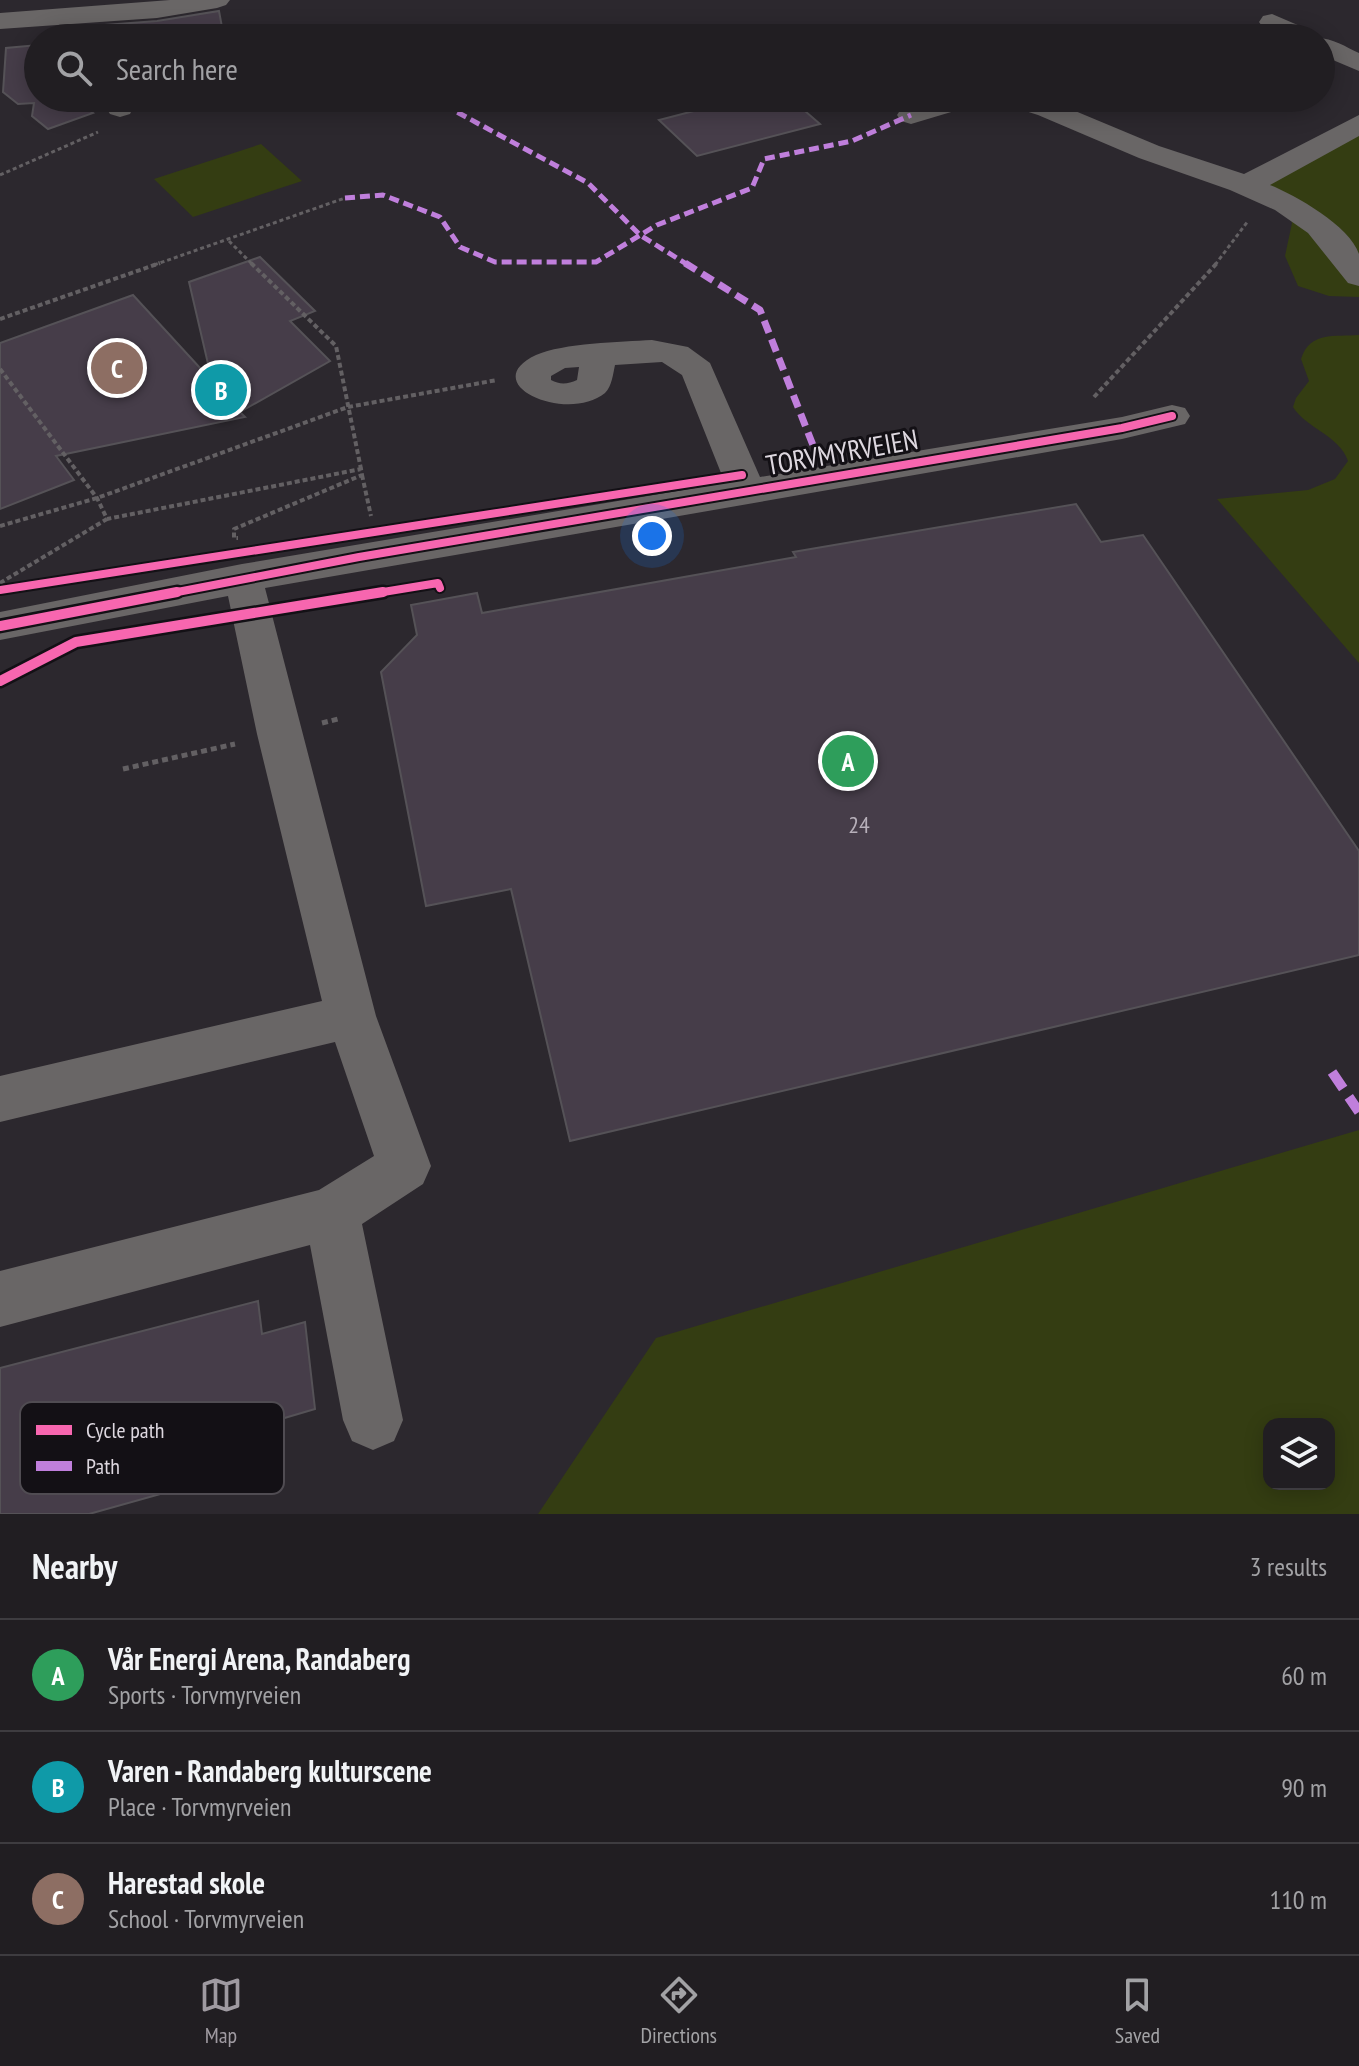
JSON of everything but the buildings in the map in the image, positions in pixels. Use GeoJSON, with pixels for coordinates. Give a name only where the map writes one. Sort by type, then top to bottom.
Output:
{"type":"FeatureCollection","features":[{"type":"Feature","properties":{"kind":"street"},"geometry":{"type":"LineString","coordinates":[[0,21],[157,10],[217,0]]}},
{"type":"Feature","properties":{"kind":"street"},"geometry":{"type":"LineString","coordinates":[[152,24],[157,10]]}},
{"type":"Feature","properties":{"kind":"street"},"geometry":{"type":"LineString","coordinates":[[1272,22],[1276,24]]}},
{"type":"Feature","properties":{"kind":"street"},"geometry":{"type":"LineString","coordinates":[[1335,52],[1359,63]]}},
{"type":"Feature","properties":{"kind":"street"},"geometry":{"type":"LineString","coordinates":[[911,115],[921,112]]}},
{"type":"Feature","properties":{"kind":"street"},"geometry":{"type":"LineString","coordinates":[[1056,112],[1150,152],[1255,190],[1301,212],[1334,240],[1359,276]]}},
{"type":"Feature","properties":{"kind":"street"},"geometry":{"type":"LineString","coordinates":[[1255,190],[1359,124]]}},
{"type":"Feature","properties":{"kind":"street"},"geometry":{"type":"LineString","coordinates":[[534,373],[534,384],[545,392],[562,396],[580,393],[593,385],[599,356],[657,349],[688,359],[698,370],[748,493]]}},
{"type":"Feature","properties":{"kind":"street","name":"TORVMYRVEIEN"},"geometry":{"type":"LineString","coordinates":[[0,626],[246,557],[748,493],[1172,416]]}},
{"type":"Feature","properties":{"kind":"street"},"geometry":{"type":"LineString","coordinates":[[0,1299],[332,1213],[404,1166],[351,1016],[279,734],[254,615],[246,557]]}},
{"type":"Feature","properties":{"kind":"street"},"geometry":{"type":"LineString","coordinates":[[0,1099],[351,1016]]}},
{"type":"Feature","properties":{"kind":"street"},"geometry":{"type":"LineString","coordinates":[[332,1213],[373,1420]]}},
{"type":"Feature","properties":{"kind":"path"},"geometry":{"type":"LineString","coordinates":[[0,175],[94,135],[112,122],[117,112]]}},
{"type":"Feature","properties":{"kind":"path"},"geometry":{"type":"LineString","coordinates":[[1094,432],[1087,420],[1087,412],[1094,397],[1220,262],[1255,190]]}},
{"type":"Feature","properties":{"kind":"path"},"geometry":{"type":"LineString","coordinates":[[0,319],[345,198]]}},
{"type":"Feature","properties":{"kind":"path"},"geometry":{"type":"LineString","coordinates":[[228,240],[336,346],[374,530]]}},
{"type":"Feature","properties":{"kind":"path"},"geometry":{"type":"LineString","coordinates":[[0,369],[97,498],[107,519]]}},
{"type":"Feature","properties":{"kind":"path"},"geometry":{"type":"LineString","coordinates":[[0,526],[97,498],[348,407],[534,373]]}},
{"type":"Feature","properties":{"kind":"path"},"geometry":{"type":"LineString","coordinates":[[0,583],[107,519],[361,472]]}},
{"type":"Feature","properties":{"kind":"path"},"geometry":{"type":"LineString","coordinates":[[246,557],[234,538],[234,529],[361,472]]}},
{"type":"Feature","properties":{"kind":"path"},"geometry":{"type":"LineString","coordinates":[[0,590],[15,587]]}},
{"type":"Feature","properties":{"kind":"path"},"geometry":{"type":"LineString","coordinates":[[123,769],[338,719]]}},
{"type":"Feature","properties":{"kind":"green space"},"geometry":{"type":"Polygon","coordinates":[[[1359,119],[1359,297],[1329,296],[1298,286],[1285,256],[1292,223],[1283,198],[1255,172],[1359,119]]]}},
{"type":"Feature","properties":{"kind":"green space"},"geometry":{"type":"Polygon","coordinates":[[[261,144],[302,181],[193,217],[154,179],[261,144]]]}},
{"type":"Feature","properties":{"kind":"green space"},"geometry":{"type":"Polygon","coordinates":[[[1359,335],[1359,663],[1217,499],[1308,490],[1335,479],[1348,461],[1344,452],[1293,407],[1309,381],[1301,359],[1310,344],[1324,337],[1359,335]]]}},
{"type":"Feature","properties":{"kind":"green space"},"geometry":{"type":"Polygon","coordinates":[[[1359,1130],[1359,1514],[538,1514],[656,1338],[1359,1130]]]}},
{"type":"Feature","properties":{"kind":"marked path"},"geometry":{"type":"LineString","coordinates":[[457,112],[588,183],[640,235],[760,310],[818,458]]}},
{"type":"Feature","properties":{"kind":"marked path"},"geometry":{"type":"LineString","coordinates":[[345,198],[383,195],[440,217],[460,247],[495,262],[596,262],[657,225],[752,188],[764,159],[852,141],[911,115]]}},
{"type":"Feature","properties":{"kind":"marked path"},"geometry":{"type":"LineString","coordinates":[[1332,1072],[1359,1112]]}},
{"type":"Feature","properties":{"kind":"cycle path"},"geometry":{"type":"LineString","coordinates":[[0,626],[359,557],[1122,428],[1172,416]]}},
{"type":"Feature","properties":{"kind":"cycle path"},"geometry":{"type":"LineString","coordinates":[[0,590],[742,475]]}},
{"type":"Feature","properties":{"kind":"cycle path"},"geometry":{"type":"LineString","coordinates":[[0,681],[76,642],[438,583],[440,588]]}},
{"type":"Feature","properties":{"kind":"place","name":"Harestad skole"},"geometry":{"type":"Point","coordinates":[117,368]}},
{"type":"Feature","properties":{"kind":"place","name":"Varen - Randaberg kulturscene"},"geometry":{"type":"Point","coordinates":[221,390]}},
{"type":"Feature","properties":{"kind":"place","name":"Vår Energi Arena, Randaberg"},"geometry":{"type":"Point","coordinates":[848,761]}}]}
